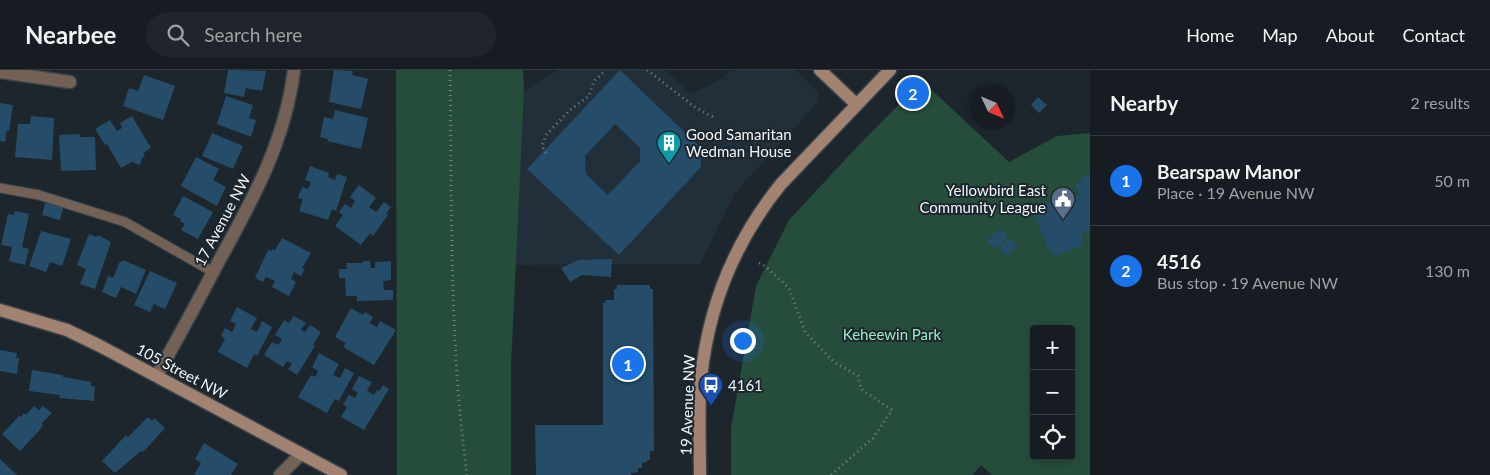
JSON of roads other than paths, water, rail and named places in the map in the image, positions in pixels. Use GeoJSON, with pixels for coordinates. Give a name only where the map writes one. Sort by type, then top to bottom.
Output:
{"type":"FeatureCollection","features":[{"type":"Feature","properties":{"kind":"street","name":"17 Avenue NW"},"geometry":{"type":"LineString","coordinates":[[157,376],[248,209],[271,159],[285,112],[294,70]]}},
{"type":"Feature","properties":{"kind":"street"},"geometry":{"type":"LineString","coordinates":[[820,70],[857,105]]}},
{"type":"Feature","properties":{"kind":"street","name":"19 Avenue NW"},"geometry":{"type":"LineString","coordinates":[[700,475],[701,381],[710,325],[726,276],[739,247],[765,204],[787,178],[890,70]]}},
{"type":"Feature","properties":{"kind":"street"},"geometry":{"type":"LineString","coordinates":[[0,72],[70,82]]}},
{"type":"Feature","properties":{"kind":"street","name":"105 Street NW"},"geometry":{"type":"LineString","coordinates":[[0,310],[66,330],[157,376],[342,475]]}},
{"type":"Feature","properties":{"kind":"street"},"geometry":{"type":"LineString","coordinates":[[280,475],[301,454]]}},
{"type":"Feature","properties":{"kind":"lane"},"geometry":{"type":"LineString","coordinates":[[0,188],[39,195],[126,222],[213,272]]}},
{"type":"Feature","properties":{"kind":"place","name":"4516"},"geometry":{"type":"Point","coordinates":[913,93]}},
{"type":"Feature","properties":{"kind":"place","name":"Good Samaritan Wedman House"},"geometry":{"type":"Point","coordinates":[669,164]}},
{"type":"Feature","properties":{"kind":"place","name":"Yellowbird East Community League"},"geometry":{"type":"Point","coordinates":[1063,220]}},
{"type":"Feature","properties":{"kind":"place","name":"Bearspaw Manor"},"geometry":{"type":"Point","coordinates":[628,364]}},
{"type":"Feature","properties":{"kind":"place","name":"4161"},"geometry":{"type":"Point","coordinates":[711,406]}},
{"type":"Feature","properties":{"kind":"park label","name":"Keheewin Park"},"geometry":{"type":"Point","coordinates":[892,334]}}]}
